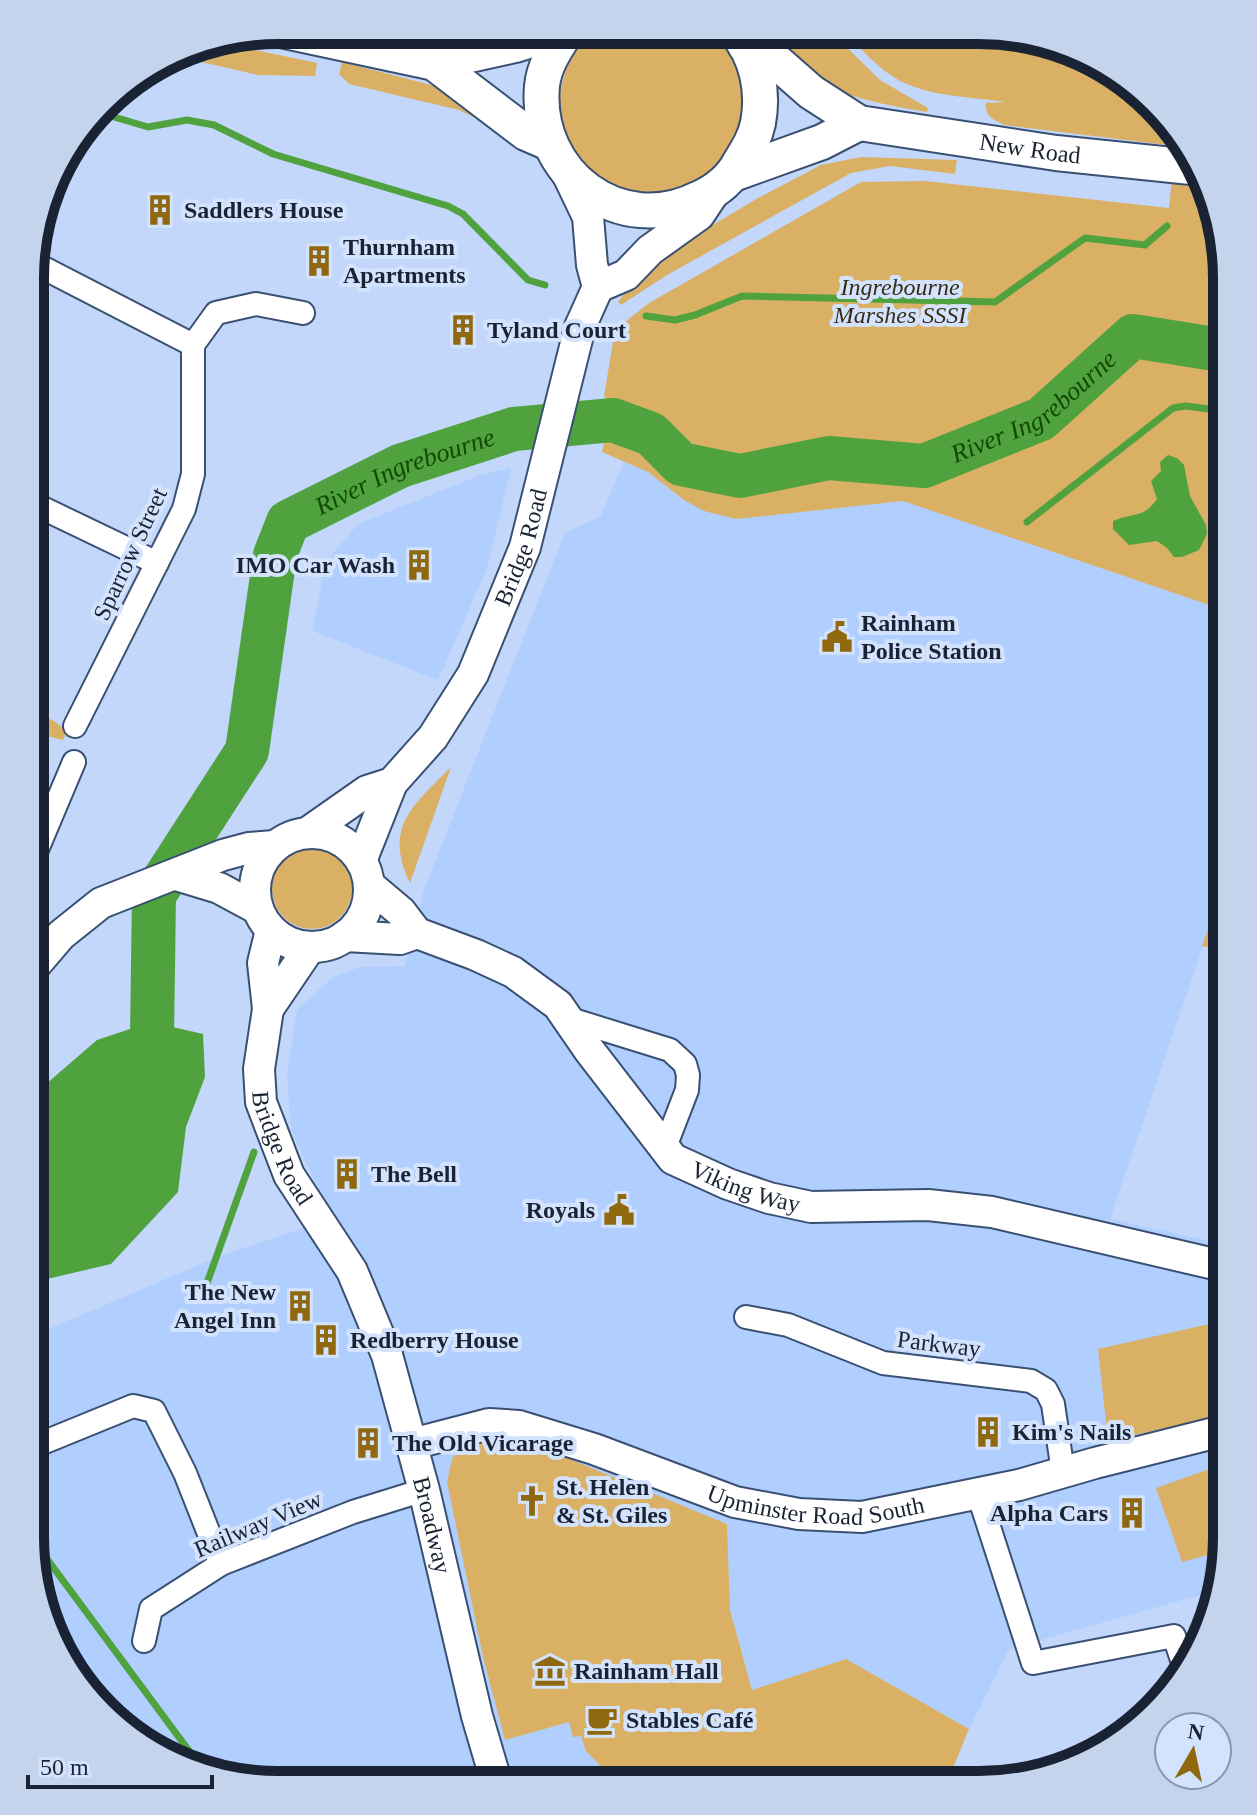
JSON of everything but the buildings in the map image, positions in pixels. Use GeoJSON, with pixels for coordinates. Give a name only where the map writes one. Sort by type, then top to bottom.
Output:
{"type":"FeatureCollection","features":[{"type":"Feature","properties":{"kind":"main road"},"geometry":{"type":"LineString","coordinates":[[558,45],[542,83],[541,114],[557,157],[588,217],[592,265],[598,287],[626,275],[650,250],[699,215],[755,137],[761,106],[758,74],[743,44]]}},
{"type":"Feature","properties":{"kind":"main road","name":"New Road"},"geometry":{"type":"LineString","coordinates":[[752,44],[811,92],[859,123],[1029,149],[1184,166]]}},
{"type":"Feature","properties":{"kind":"main road"},"geometry":{"type":"LineString","coordinates":[[349,45],[434,63],[516,45]]}},
{"type":"Feature","properties":{"kind":"main road"},"geometry":{"type":"LineString","coordinates":[[434,63],[557,157],[590,193],[620,207],[653,211],[686,206],[724,183],[859,123]]}},
{"type":"Feature","properties":{"kind":"main road","name":"Bridge Road"},"geometry":{"type":"LineString","coordinates":[[345,936],[356,927],[364,914],[365,873],[392,783],[433,737],[479,663],[525,547],[580,327],[598,287]]}},
{"type":"Feature","properties":{"kind":"main road","name":"Bridge Road"},"geometry":{"type":"LineString","coordinates":[[352,1271],[289,1175],[261,1102],[259,1069],[268,1009],[263,963],[264,920],[254,892],[256,875],[263,859],[275,846],[290,837],[307,833],[367,791],[392,783]]}},
{"type":"Feature","properties":{"kind":"main road"},"geometry":{"type":"LineString","coordinates":[[176,875],[219,888],[289,942],[310,947],[328,945],[345,936],[400,939],[417,933],[365,873],[351,848],[338,839],[307,833]]}},
{"type":"Feature","properties":{"kind":"main road"},"geometry":{"type":"LineString","coordinates":[[44,956],[77,921],[101,903],[223,855],[249,848],[275,846]]}},
{"type":"Feature","properties":{"kind":"main road","name":"Viking Way"},"geometry":{"type":"LineString","coordinates":[[417,933],[513,972],[558,1005],[673,1159],[728,1184],[769,1198],[811,1207],[928,1205],[992,1212],[1212,1264]]}},
{"type":"Feature","properties":{"kind":"main road","name":"Bridge Road"},"geometry":{"type":"LineString","coordinates":[[268,1009],[310,947]]}},
{"type":"Feature","properties":{"kind":"main road","name":"Broadway"},"geometry":{"type":"LineString","coordinates":[[352,1271],[387,1355],[424,1490],[477,1716],[493,1771]]}},
{"type":"Feature","properties":{"kind":"main road","name":"Upminster Road South"},"geometry":{"type":"LineString","coordinates":[[412,1444],[489,1424],[519,1426],[594,1449],[735,1502],[799,1514],[862,1517],[978,1493],[1212,1434]]}},
{"type":"Feature","properties":{"kind":"street"},"geometry":{"type":"LineString","coordinates":[[45,269],[193,345],[216,313],[256,304],[303,313]]}},
{"type":"Feature","properties":{"kind":"street","name":"Sparrow Street"},"geometry":{"type":"LineString","coordinates":[[75,726],[184,509],[193,474],[193,345]]}},
{"type":"Feature","properties":{"kind":"street"},"geometry":{"type":"LineString","coordinates":[[44,509],[157,563]]}},
{"type":"Feature","properties":{"kind":"street"},"geometry":{"type":"LineString","coordinates":[[44,833],[74,762]]}},
{"type":"Feature","properties":{"kind":"street"},"geometry":{"type":"LineString","coordinates":[[570,1019],[670,1050],[685,1064],[687,1090],[665,1147]]}},
{"type":"Feature","properties":{"kind":"street","name":"Parkway"},"geometry":{"type":"LineString","coordinates":[[746,1317],[788,1325],[883,1363],[1031,1381],[1046,1390],[1053,1404],[1063,1472]]}},
{"type":"Feature","properties":{"kind":"street"},"geometry":{"type":"LineString","coordinates":[[44,1442],[133,1406],[154,1411],[185,1473],[221,1564]]}},
{"type":"Feature","properties":{"kind":"street","name":"Railway View"},"geometry":{"type":"LineString","coordinates":[[144,1641],[151,1609],[221,1564],[353,1512],[424,1490]]}},
{"type":"Feature","properties":{"kind":"street"},"geometry":{"type":"LineString","coordinates":[[978,1493],[1033,1663],[1174,1636],[1181,1656]]}},
{"type":"Feature","properties":{"kind":"shaded area"},"geometry":{"type":"Polygon","coordinates":[[[1168,455],[1184,465],[1190,496],[1206,525],[1207,534],[1199,550],[1182,557],[1174,557],[1157,541],[1129,545],[1113,529],[1113,521],[1142,512],[1157,499],[1151,481],[1161,471],[1160,462],[1168,455]]]}},
{"type":"Feature","properties":{"kind":"shaded area"},"geometry":{"type":"Polygon","coordinates":[[[624,461],[648,472],[684,500],[704,510],[736,519],[903,501],[1213,606],[1212,918],[1110,1219],[1212,1242],[1212,1552],[1206,1593],[1009,1649],[969,1729],[846,1659],[752,1690],[730,1610],[727,1524],[467,1441],[452,1459],[447,1482],[483,1657],[505,1739],[569,1722],[581,1735],[586,1751],[602,1771],[278,1771],[247,1769],[203,1759],[148,1732],[102,1691],[83,1667],[56,1612],[48,1583],[44,1537],[44,1331],[215,1258],[332,1218],[291,1130],[287,1073],[297,1010],[332,978],[360,967],[405,966],[423,892],[565,533],[601,516],[624,461]]]}},
{"type":"Feature","properties":{"kind":"shaded area"},"geometry":{"type":"Polygon","coordinates":[[[511,468],[487,568],[438,680],[313,631],[325,563],[358,524],[481,475],[511,468]]]}},
{"type":"Feature","properties":{"kind":"shaded area"},"geometry":{"type":"Polygon","coordinates":[[[151,1022],[203,1034],[205,1077],[186,1127],[178,1192],[111,1264],[44,1280],[44,1086],[97,1040],[151,1022]]]}},
{"type":"Feature","properties":{"kind":"green space"},"geometry":{"type":"Polygon","coordinates":[[[724,44],[735,61],[742,82],[742,119],[733,143],[719,164],[686,188],[670,192],[636,192],[607,182],[584,165],[568,142],[561,115],[561,87],[572,58],[582,45],[724,44]]]}},
{"type":"Feature","properties":{"kind":"green space"},"geometry":{"type":"Polygon","coordinates":[[[782,44],[843,44],[880,80],[928,108],[927,112],[839,91],[802,68],[782,44]]]}},
{"type":"Feature","properties":{"kind":"green space"},"geometry":{"type":"Polygon","coordinates":[[[857,44],[979,44],[1040,52],[1096,75],[1122,92],[1145,112],[1172,146],[1004,125],[988,115],[986,103],[1005,102],[918,88],[898,80],[857,44]]]}},
{"type":"Feature","properties":{"kind":"green space"},"geometry":{"type":"Polygon","coordinates":[[[241,47],[317,63],[315,76],[258,75],[193,60],[241,47]]]}},
{"type":"Feature","properties":{"kind":"green space"},"geometry":{"type":"Polygon","coordinates":[[[342,62],[435,86],[455,95],[499,129],[459,110],[349,84],[339,74],[342,62]]]}},
{"type":"Feature","properties":{"kind":"green space","name":"Ingrebourne Marshes SSSI"},"geometry":{"type":"Polygon","coordinates":[[[1175,149],[1201,203],[1211,247],[1213,606],[903,501],[736,519],[704,511],[684,500],[648,472],[602,452],[612,406],[604,396],[615,330],[649,303],[861,182],[925,181],[1169,208],[1175,149]]]}},
{"type":"Feature","properties":{"kind":"green space"},"geometry":{"type":"Polygon","coordinates":[[[861,157],[957,160],[955,174],[890,166],[851,173],[667,275],[621,305],[618,302],[636,278],[666,253],[758,198],[821,165],[861,157]]]}},
{"type":"Feature","properties":{"kind":"green space"},"geometry":{"type":"Polygon","coordinates":[[[44,716],[67,731],[63,740],[46,736],[44,716]]]}},
{"type":"Feature","properties":{"kind":"green space"},"geometry":{"type":"Polygon","coordinates":[[[451,767],[410,883],[402,863],[401,831],[415,805],[451,767]]]}},
{"type":"Feature","properties":{"kind":"green space"},"geometry":{"type":"Polygon","coordinates":[[[312,849],[327,852],[340,861],[349,874],[352,889],[349,904],[340,917],[327,926],[312,929],[297,926],[284,917],[275,904],[272,889],[275,874],[284,861],[297,852],[312,849]]]}},
{"type":"Feature","properties":{"kind":"green space"},"geometry":{"type":"Polygon","coordinates":[[[1212,916],[1212,949],[1202,946],[1212,916]]]}},
{"type":"Feature","properties":{"kind":"green space"},"geometry":{"type":"Polygon","coordinates":[[[1212,1323],[1212,1417],[1108,1441],[1098,1349],[1212,1323]]]}},
{"type":"Feature","properties":{"kind":"green space"},"geometry":{"type":"Polygon","coordinates":[[[509,1434],[727,1524],[730,1610],[752,1690],[846,1659],[969,1729],[952,1771],[603,1771],[586,1751],[581,1736],[573,1737],[569,1722],[505,1740],[483,1657],[447,1482],[452,1459],[467,1441],[509,1434]]]}},
{"type":"Feature","properties":{"kind":"green space"},"geometry":{"type":"Polygon","coordinates":[[[1212,1468],[1212,1554],[1182,1562],[1156,1488],[1212,1468]]]}},
{"type":"Feature","properties":{"kind":"waterway"},"geometry":{"type":"LineString","coordinates":[[110,116],[148,127],[187,120],[214,125],[273,154],[448,206],[463,214],[528,280],[545,285]]}},
{"type":"Feature","properties":{"kind":"waterway"},"geometry":{"type":"LineString","coordinates":[[646,316],[675,320],[742,296],[995,302],[1085,238],[1145,245],[1167,226]]}},
{"type":"Feature","properties":{"kind":"waterway","name":"River Ingrebourne"},"geometry":{"type":"LineString","coordinates":[[131,1075],[152,1037],[154,895],[247,751],[275,555],[288,522],[400,466],[514,429],[613,420],[651,434],[681,464],[740,476],[829,458],[924,466],[1041,419],[1133,336],[1213,349]]}},
{"type":"Feature","properties":{"kind":"waterway"},"geometry":{"type":"LineString","coordinates":[[1027,522],[1173,408],[1209,409]]}},
{"type":"Feature","properties":{"kind":"waterway"},"geometry":{"type":"LineString","coordinates":[[194,1290],[207,1283],[254,1152]]}},
{"type":"Feature","properties":{"kind":"waterway"},"geometry":{"type":"LineString","coordinates":[[45,1557],[192,1754]]}},
{"type":"Feature","properties":{"kind":"place","name":"Saddlers House"},"geometry":{"type":"Point","coordinates":[160,210]}},
{"type":"Feature","properties":{"kind":"place","name":"Thurnham Apartments"},"geometry":{"type":"Point","coordinates":[319,261]}},
{"type":"Feature","properties":{"kind":"place","name":"Tyland Court"},"geometry":{"type":"Point","coordinates":[463,330]}},
{"type":"Feature","properties":{"kind":"place","name":"IMO Car Wash"},"geometry":{"type":"Point","coordinates":[419,565]}},
{"type":"Feature","properties":{"kind":"place","name":"Rainham Police Station"},"geometry":{"type":"Point","coordinates":[837,637]}},
{"type":"Feature","properties":{"kind":"place","name":"The Bell"},"geometry":{"type":"Point","coordinates":[347,1174]}},
{"type":"Feature","properties":{"kind":"place","name":"Royals"},"geometry":{"type":"Point","coordinates":[619,1210]}},
{"type":"Feature","properties":{"kind":"place","name":"The New Angel Inn"},"geometry":{"type":"Point","coordinates":[300,1306]}},
{"type":"Feature","properties":{"kind":"place","name":"Redberry House"},"geometry":{"type":"Point","coordinates":[326,1340]}},
{"type":"Feature","properties":{"kind":"place","name":"Kim's Nails"},"geometry":{"type":"Point","coordinates":[988,1432]}},
{"type":"Feature","properties":{"kind":"place","name":"The Old Vicarage"},"geometry":{"type":"Point","coordinates":[368,1443]}},
{"type":"Feature","properties":{"kind":"place","name":"St. Helen & St. Giles"},"geometry":{"type":"Point","coordinates":[532,1501]}},
{"type":"Feature","properties":{"kind":"place","name":"Alpha Cars"},"geometry":{"type":"Point","coordinates":[1132,1513]}},
{"type":"Feature","properties":{"kind":"place","name":"Rainham Hall"},"geometry":{"type":"Point","coordinates":[550,1671]}},
{"type":"Feature","properties":{"kind":"place","name":"Stables Café"},"geometry":{"type":"Point","coordinates":[602,1720]}}]}
